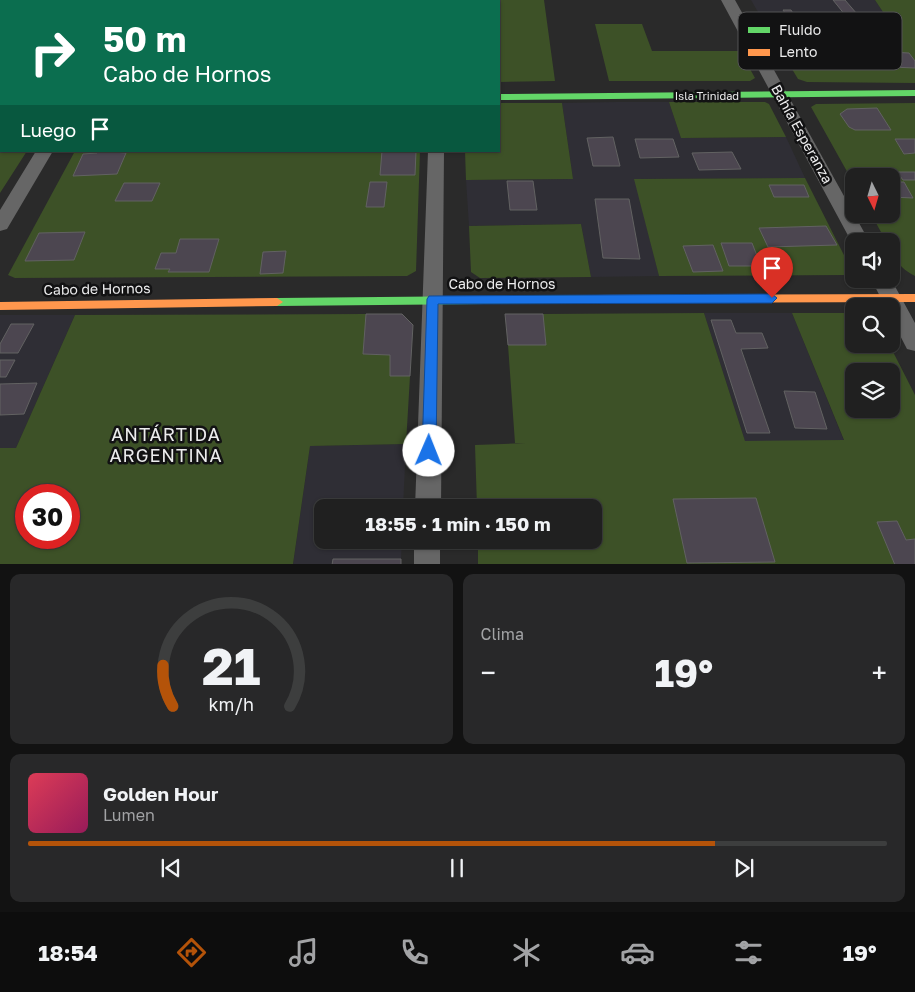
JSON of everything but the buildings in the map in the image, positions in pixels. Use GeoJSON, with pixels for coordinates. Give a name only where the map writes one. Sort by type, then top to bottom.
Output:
{"type":"FeatureCollection","features":[{"type":"Feature","properties":{"kind":"street","name":"Bahía Esperanza"},"geometry":{"type":"LineString","coordinates":[[728,0],[738,18]]}},
{"type":"Feature","properties":{"kind":"street","name":"Bahía Esperanza"},"geometry":{"type":"LineString","coordinates":[[767,70],[856,233]]}},
{"type":"Feature","properties":{"kind":"street","name":"Isla Trinidad"},"geometry":{"type":"LineString","coordinates":[[500,97],[915,93]]}},
{"type":"Feature","properties":{"kind":"street"},"geometry":{"type":"LineString","coordinates":[[0,225],[44,152]]}},
{"type":"Feature","properties":{"kind":"street"},"geometry":{"type":"LineString","coordinates":[[428,499],[436,152]]}},
{"type":"Feature","properties":{"kind":"street"},"geometry":{"type":"LineString","coordinates":[[886,288],[891,298]]}},
{"type":"Feature","properties":{"kind":"street","name":"Cabo de Hornos"},"geometry":{"type":"LineString","coordinates":[[0,306],[433,299],[845,298]]}},
{"type":"Feature","properties":{"kind":"street","name":"Cabo de Hornos"},"geometry":{"type":"LineString","coordinates":[[900,298],[915,298]]}},
{"type":"Feature","properties":{"kind":"street"},"geometry":{"type":"LineString","coordinates":[[900,315],[915,343]]}},
{"type":"Feature","properties":{"kind":"street"},"geometry":{"type":"LineString","coordinates":[[427,549],[427,564]]}},
{"type":"Feature","properties":{"kind":"shaded area"},"geometry":{"type":"Polygon","coordinates":[[[751,0],[875,0],[883,12],[758,12],[751,0]]]}},
{"type":"Feature","properties":{"kind":"shaded area"},"geometry":{"type":"Polygon","coordinates":[[[669,102],[681,138],[786,137],[805,178],[635,179],[659,276],[591,277],[581,224],[469,226],[466,180],[573,179],[562,103],[669,102]]]}},
{"type":"Feature","properties":{"kind":"shaded area"},"geometry":{"type":"Polygon","coordinates":[[[704,313],[792,313],[844,441],[745,441],[704,313]]]}},
{"type":"Feature","properties":{"kind":"shaded area"},"geometry":{"type":"Polygon","coordinates":[[[0,315],[75,315],[16,448],[0,448],[0,315]]]}},
{"type":"Feature","properties":{"kind":"shaded area"},"geometry":{"type":"Polygon","coordinates":[[[406,444],[403,499],[314,499],[314,549],[402,549],[401,559],[333,559],[332,564],[293,564],[310,446],[406,444]]]}},
{"type":"Feature","properties":{"kind":"green space"},"geometry":{"type":"Polygon","coordinates":[[[500,0],[544,0],[555,81],[500,82],[500,0]]]}},
{"type":"Feature","properties":{"kind":"green space"},"geometry":{"type":"Polygon","coordinates":[[[875,0],[915,0],[915,83],[807,82],[798,79],[793,70],[902,70],[902,12],[883,12],[875,0]]]}},
{"type":"Feature","properties":{"kind":"green space"},"geometry":{"type":"Polygon","coordinates":[[[595,24],[642,24],[652,51],[738,51],[738,70],[751,70],[755,78],[750,81],[609,81],[595,24]]]}},
{"type":"Feature","properties":{"kind":"green space"},"geometry":{"type":"Polygon","coordinates":[[[669,102],[765,102],[769,104],[786,137],[681,138],[669,102]]]}},
{"type":"Feature","properties":{"kind":"green space"},"geometry":{"type":"Polygon","coordinates":[[[500,103],[562,103],[573,179],[466,180],[465,152],[500,152],[500,103]]]}},
{"type":"Feature","properties":{"kind":"green space"},"geometry":{"type":"Polygon","coordinates":[[[915,103],[915,139],[895,139],[904,154],[915,153],[915,172],[900,172],[900,168],[845,168],[811,107],[816,104],[915,103]]]}},
{"type":"Feature","properties":{"kind":"green space"},"geometry":{"type":"Polygon","coordinates":[[[0,152],[26,152],[0,193],[0,152]]]}},
{"type":"Feature","properties":{"kind":"green space"},"geometry":{"type":"Polygon","coordinates":[[[74,152],[420,152],[416,271],[407,276],[15,278],[8,275],[74,152]]]}},
{"type":"Feature","properties":{"kind":"green space"},"geometry":{"type":"Polygon","coordinates":[[[900,175],[903,180],[915,180],[915,276],[900,264],[900,233],[882,233],[876,223],[900,223],[900,175]]]}},
{"type":"Feature","properties":{"kind":"green space"},"geometry":{"type":"Polygon","coordinates":[[[805,178],[845,257],[845,275],[659,276],[634,179],[805,178]]]}},
{"type":"Feature","properties":{"kind":"green space"},"geometry":{"type":"Polygon","coordinates":[[[581,224],[591,277],[480,278],[471,272],[469,226],[581,224]]]}},
{"type":"Feature","properties":{"kind":"green space"},"geometry":{"type":"Polygon","coordinates":[[[704,313],[745,441],[844,440],[792,313],[845,313],[845,353],[894,353],[899,363],[845,363],[845,418],[900,418],[900,366],[915,395],[915,539],[906,540],[897,521],[878,522],[895,564],[478,564],[478,549],[602,549],[602,499],[477,499],[475,445],[526,443],[515,443],[508,345],[546,345],[543,314],[704,313]]]}},
{"type":"Feature","properties":{"kind":"green space"},"geometry":{"type":"Polygon","coordinates":[[[366,314],[363,354],[390,355],[390,376],[410,376],[406,444],[310,446],[293,564],[0,564],[0,448],[16,448],[75,315],[366,314]]]}},
{"type":"Feature","properties":{"kind":"traffic: fast"},"geometry":{"type":"LineString","coordinates":[[500,97],[915,93]]}},
{"type":"Feature","properties":{"kind":"traffic: fast"},"geometry":{"type":"LineString","coordinates":[[277,302],[591,299]]}},
{"type":"Feature","properties":{"kind":"traffic: slow"},"geometry":{"type":"LineString","coordinates":[[591,299],[915,298]]}},
{"type":"Feature","properties":{"kind":"traffic: slow"},"geometry":{"type":"LineString","coordinates":[[0,306],[277,302]]}},
{"type":"Feature","properties":{"kind":"district","name":"ANTÁRTIDA ARGENTINA"},"geometry":{"type":"Point","coordinates":[166,445]}},
{"type":"Feature","properties":{"kind":"route"},"geometry":{"type":"LineString","coordinates":[[429,451],[433,299],[772,298]]}}]}
